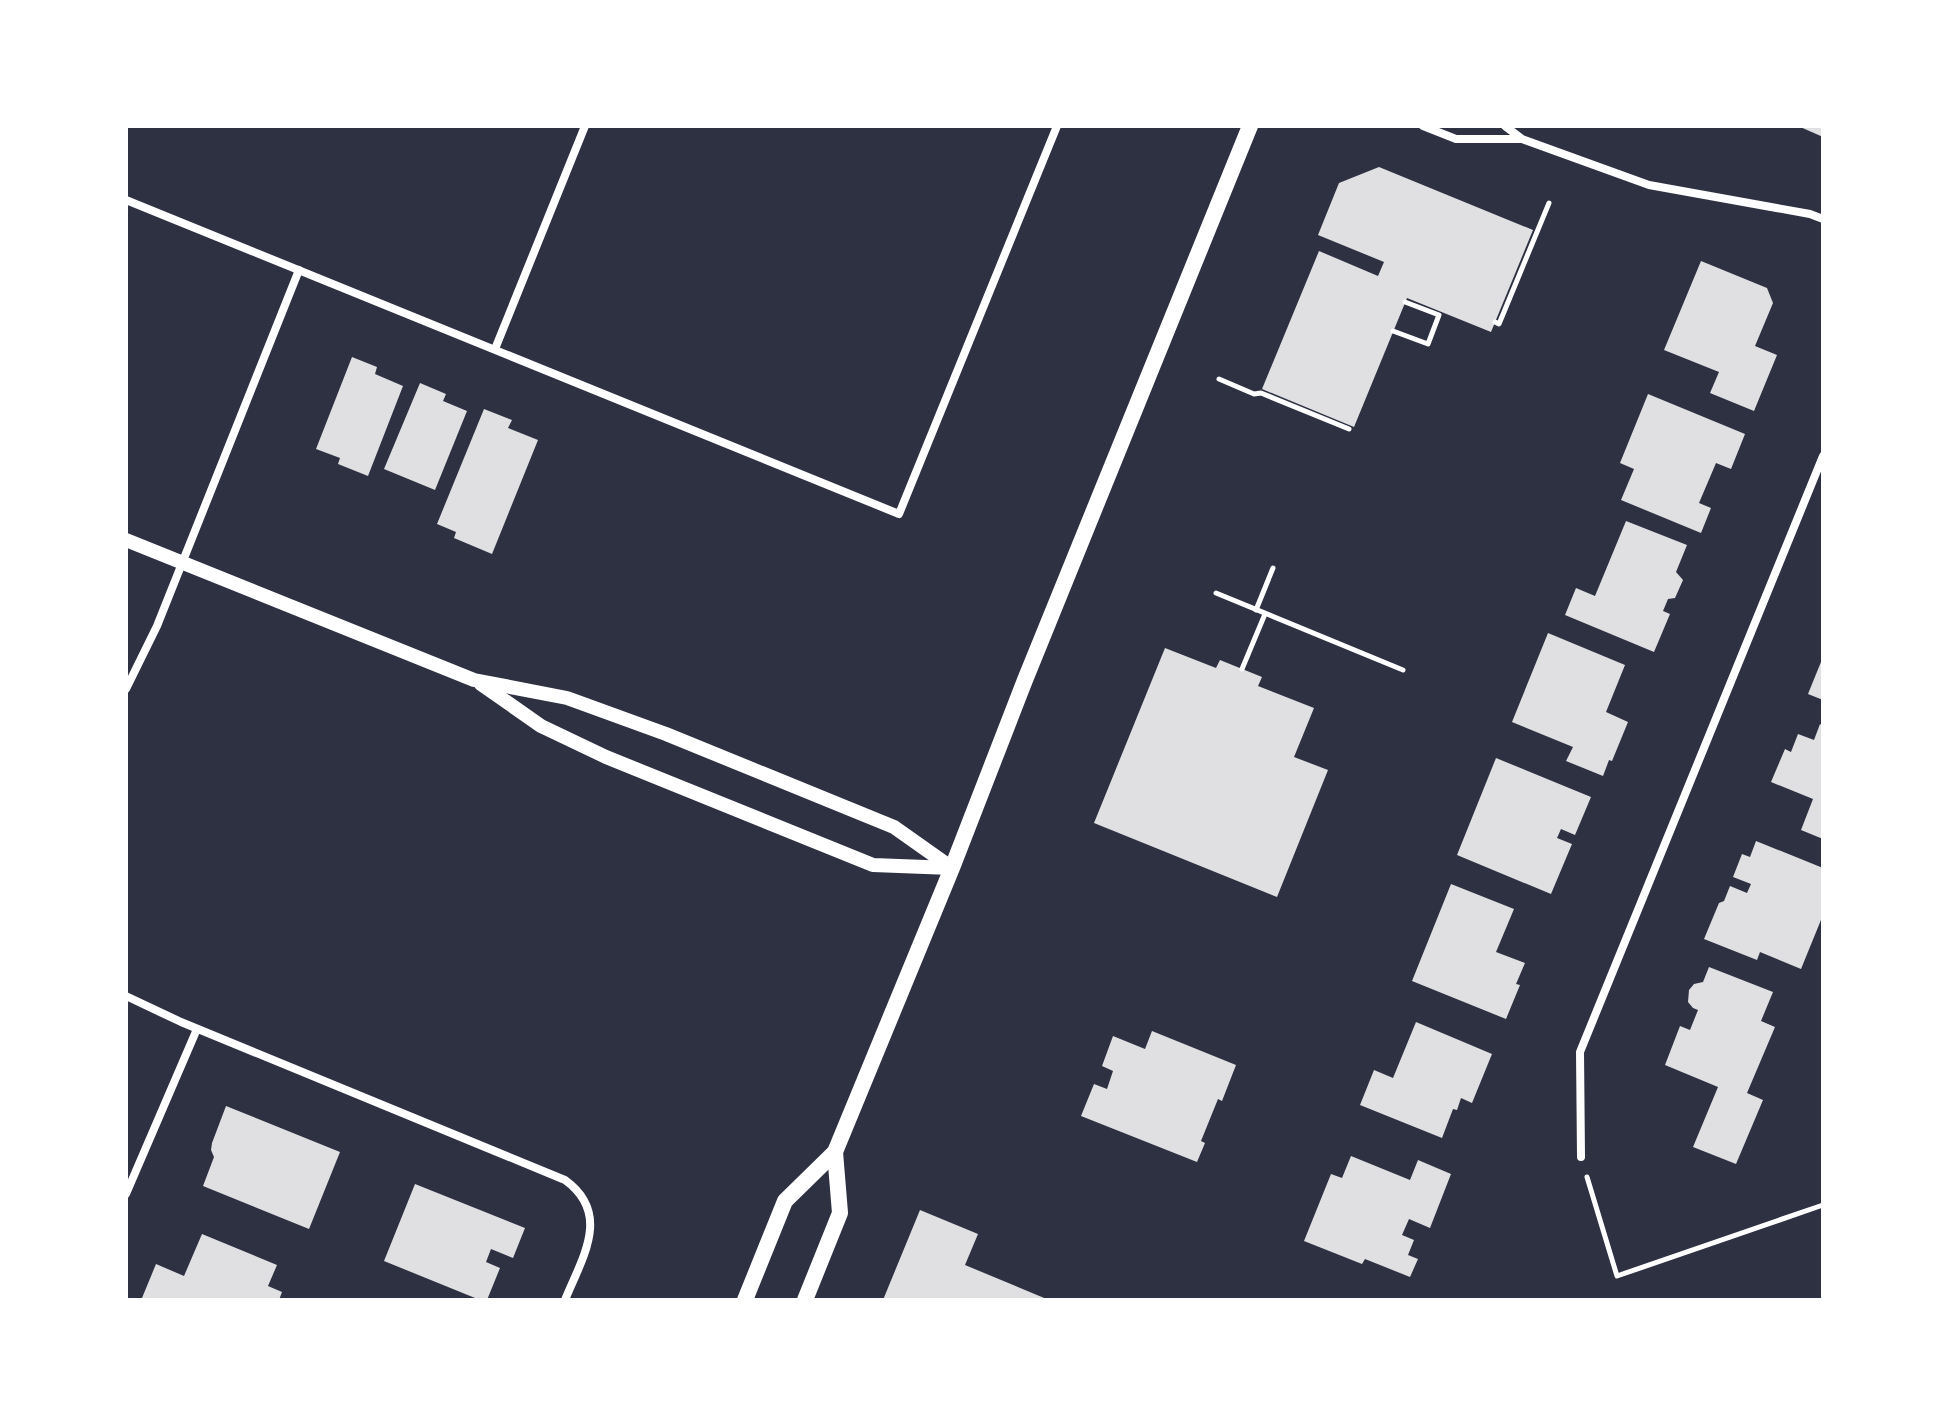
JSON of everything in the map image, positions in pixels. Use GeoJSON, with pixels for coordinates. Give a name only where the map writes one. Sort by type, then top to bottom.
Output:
{"type":"FeatureCollection","features":[{"type":"Feature","properties":{"kind":"main road"},"geometry":{"type":"LineString","coordinates":[[745,1300],[785,1201],[835,1152],[1250,126]]}},
{"type":"Feature","properties":{"kind":"main road"},"geometry":{"type":"LineString","coordinates":[[805,1300],[840,1213],[835,1152]]}},
{"type":"Feature","properties":{"kind":"street"},"geometry":{"type":"LineString","coordinates":[[495,349],[585,126]]}},
{"type":"Feature","properties":{"kind":"street"},"geometry":{"type":"LineString","coordinates":[[126,200],[899,514],[1057,126]]}},
{"type":"Feature","properties":{"kind":"street"},"geometry":{"type":"LineString","coordinates":[[1423,126],[1456,139],[1522,139]]}},
{"type":"Feature","properties":{"kind":"street"},"geometry":{"type":"LineString","coordinates":[[1505,126],[1522,139],[1649,185],[1810,214],[1823,219]]}},
{"type":"Feature","properties":{"kind":"street"},"geometry":{"type":"LineString","coordinates":[[126,689],[157,626],[299,270]]}},
{"type":"Feature","properties":{"kind":"street"},"geometry":{"type":"LineString","coordinates":[[1581,1157],[1580,1052],[1823,456]]}},
{"type":"Feature","properties":{"kind":"street"},"geometry":{"type":"LineString","coordinates":[[126,540],[474,680],[567,698],[666,734],[894,827],[952,868]]}},
{"type":"Feature","properties":{"kind":"street"},"geometry":{"type":"LineString","coordinates":[[474,680],[541,726],[606,757],[873,865],[952,868]]}},
{"type":"Feature","properties":{"kind":"street"},"geometry":{"type":"LineString","coordinates":[[126,996],[197,1029],[557,1175],[573,1185],[585,1202],[591,1219],[590,1238],[565,1300]]}},
{"type":"Feature","properties":{"kind":"street"},"geometry":{"type":"LineString","coordinates":[[126,1194],[197,1029]]}},
{"type":"Feature","properties":{"kind":"path"},"geometry":{"type":"LineString","coordinates":[[1495,322],[1499,324],[1549,203]]}},
{"type":"Feature","properties":{"kind":"path"},"geometry":{"type":"LineString","coordinates":[[1393,331],[1428,344],[1439,315],[1405,302]]}},
{"type":"Feature","properties":{"kind":"path"},"geometry":{"type":"LineString","coordinates":[[1219,379],[1349,429]]}},
{"type":"Feature","properties":{"kind":"path"},"geometry":{"type":"LineString","coordinates":[[1256,610],[1273,568]]}},
{"type":"Feature","properties":{"kind":"path"},"geometry":{"type":"LineString","coordinates":[[1216,593],[1403,670]]}},
{"type":"Feature","properties":{"kind":"path"},"geometry":{"type":"LineString","coordinates":[[1242,669],[1265,614]]}},
{"type":"Feature","properties":{"kind":"path"},"geometry":{"type":"LineString","coordinates":[[1581,1157],[1617,1276],[1823,1205]]}},
{"type":"Feature","properties":{"kind":"building"},"geometry":{"type":"Polygon","coordinates":[[[1798,126],[1823,126],[1823,137],[1798,126]]]}},
{"type":"Feature","properties":{"kind":"building"},"geometry":{"type":"Polygon","coordinates":[[[1379,167],[1533,230],[1491,332],[1407,298],[1354,427],[1262,389],[1319,251],[1378,276],[1384,262],[1318,235],[1339,183],[1379,167]]]}},
{"type":"Feature","properties":{"kind":"building"},"geometry":{"type":"Polygon","coordinates":[[[1701,261],[1767,288],[1773,303],[1755,346],[1777,355],[1754,411],[1710,393],[1719,372],[1664,350],[1701,261]]]}},
{"type":"Feature","properties":{"kind":"building"},"geometry":{"type":"Polygon","coordinates":[[[352,357],[377,367],[375,374],[403,386],[368,476],[338,464],[340,458],[316,449],[352,357]]]}},
{"type":"Feature","properties":{"kind":"building"},"geometry":{"type":"Polygon","coordinates":[[[420,383],[446,394],[443,401],[467,411],[435,490],[384,469],[420,383]]]}},
{"type":"Feature","properties":{"kind":"building"},"geometry":{"type":"Polygon","coordinates":[[[1648,394],[1745,434],[1731,469],[1716,463],[1699,503],[1711,508],[1701,533],[1621,500],[1634,469],[1620,463],[1648,394]]]}},
{"type":"Feature","properties":{"kind":"building"},"geometry":{"type":"Polygon","coordinates":[[[484,409],[512,420],[508,428],[538,440],[492,554],[454,538],[456,532],[437,524],[484,409]]]}},
{"type":"Feature","properties":{"kind":"building"},"geometry":{"type":"Polygon","coordinates":[[[1626,521],[1687,545],[1676,572],[1683,580],[1675,598],[1668,599],[1663,611],[1670,614],[1654,652],[1565,615],[1576,588],[1595,596],[1626,521]]]}},
{"type":"Feature","properties":{"kind":"building"},"geometry":{"type":"Polygon","coordinates":[[[1548,633],[1625,665],[1606,712],[1628,722],[1603,776],[1566,761],[1573,747],[1512,722],[1548,633]]]}},
{"type":"Feature","properties":{"kind":"building"},"geometry":{"type":"Polygon","coordinates":[[[1165,648],[1216,668],[1220,660],[1262,677],[1258,686],[1314,708],[1294,757],[1328,770],[1277,897],[1094,823],[1165,648]]]}},
{"type":"Feature","properties":{"kind":"building"},"geometry":{"type":"Polygon","coordinates":[[[1823,657],[1823,700],[1808,694],[1823,657]]]}},
{"type":"Feature","properties":{"kind":"building"},"geometry":{"type":"Polygon","coordinates":[[[1820,724],[1823,726],[1823,839],[1801,830],[1813,799],[1771,782],[1785,749],[1791,752],[1798,734],[1814,740],[1820,724]]]}},
{"type":"Feature","properties":{"kind":"building"},"geometry":{"type":"Polygon","coordinates":[[[1496,758],[1591,797],[1575,835],[1561,829],[1557,838],[1572,844],[1551,894],[1457,855],[1496,758]]]}},
{"type":"Feature","properties":{"kind":"building"},"geometry":{"type":"Polygon","coordinates":[[[1756,841],[1823,868],[1823,915],[1801,969],[1760,952],[1757,960],[1704,939],[1730,886],[1747,893],[1751,884],[1733,877],[1742,854],[1750,857],[1756,841]]]}},
{"type":"Feature","properties":{"kind":"building"},"geometry":{"type":"Polygon","coordinates":[[[1451,884],[1514,909],[1496,952],[1525,963],[1506,1019],[1412,981],[1451,884]]]}},
{"type":"Feature","properties":{"kind":"building"},"geometry":{"type":"Polygon","coordinates":[[[1709,967],[1773,992],[1761,1021],[1775,1027],[1747,1093],[1763,1100],[1736,1164],[1693,1147],[1718,1087],[1665,1065],[1680,1026],[1690,1030],[1698,1010],[1688,1002],[1689,990],[1694,984],[1703,982],[1709,967]]]}},
{"type":"Feature","properties":{"kind":"building"},"geometry":{"type":"Polygon","coordinates":[[[1416,1022],[1492,1054],[1472,1103],[1461,1098],[1457,1110],[1453,1109],[1442,1138],[1360,1105],[1374,1070],[1393,1078],[1416,1022]]]}},
{"type":"Feature","properties":{"kind":"building"},"geometry":{"type":"Polygon","coordinates":[[[1152,1031],[1236,1065],[1201,1141],[1205,1143],[1197,1162],[1081,1116],[1094,1084],[1107,1089],[1113,1071],[1102,1066],[1113,1036],[1145,1049],[1152,1031]]]}},
{"type":"Feature","properties":{"kind":"building"},"geometry":{"type":"Polygon","coordinates":[[[226,1106],[340,1152],[309,1229],[203,1186],[214,1157],[212,1143],[226,1106]]]}},
{"type":"Feature","properties":{"kind":"building"},"geometry":{"type":"Polygon","coordinates":[[[1351,1156],[1410,1180],[1418,1160],[1451,1174],[1430,1228],[1409,1219],[1402,1235],[1414,1240],[1408,1255],[1418,1259],[1410,1277],[1365,1259],[1362,1264],[1304,1241],[1331,1174],[1342,1178],[1351,1156]]]}},
{"type":"Feature","properties":{"kind":"building"},"geometry":{"type":"Polygon","coordinates":[[[415,1184],[525,1228],[513,1258],[491,1249],[486,1262],[500,1268],[487,1300],[480,1300],[384,1261],[415,1184]]]}},
{"type":"Feature","properties":{"kind":"building"},"geometry":{"type":"Polygon","coordinates":[[[920,1210],[978,1234],[965,1265],[1049,1300],[883,1300],[920,1210]]]}},
{"type":"Feature","properties":{"kind":"building"},"geometry":{"type":"Polygon","coordinates":[[[202,1234],[277,1265],[268,1286],[282,1292],[279,1300],[142,1298],[156,1264],[184,1276],[202,1234]]]}}]}
